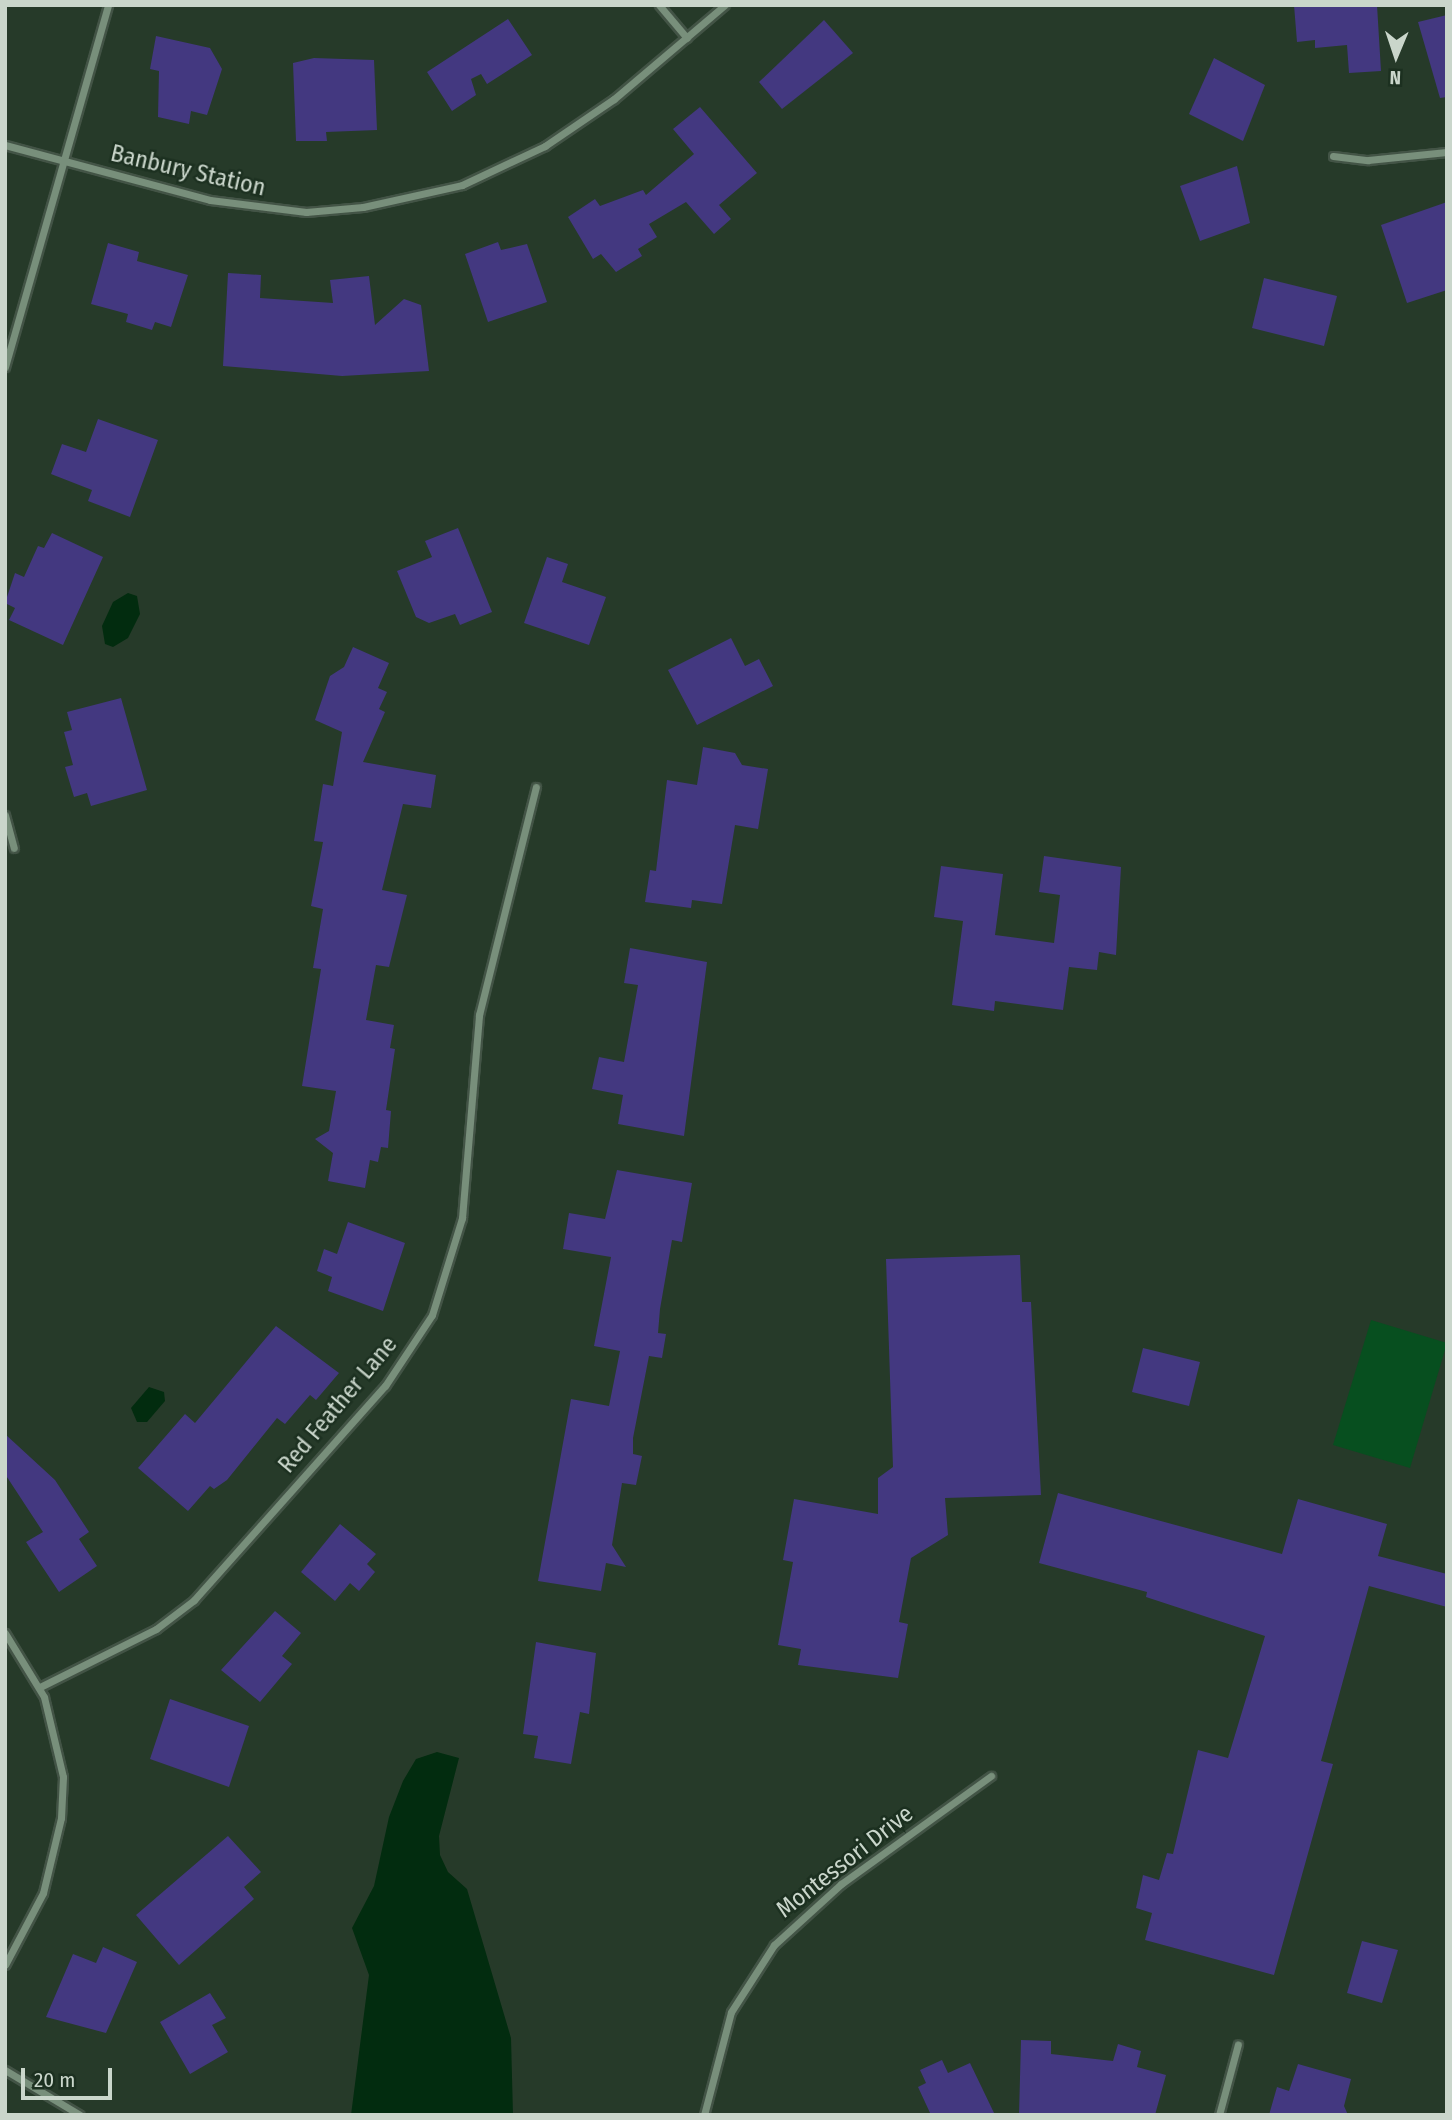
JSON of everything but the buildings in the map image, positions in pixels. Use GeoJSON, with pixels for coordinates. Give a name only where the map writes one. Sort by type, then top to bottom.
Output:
{"type":"FeatureCollection","features":[{"type":"Feature","properties":{"kind":"street"},"geometry":{"type":"LineString","coordinates":[[5,367],[108,5]]}},
{"type":"Feature","properties":{"kind":"street"},"geometry":{"type":"LineString","coordinates":[[659,5],[687,38]]}},
{"type":"Feature","properties":{"kind":"street","name":"Banbury Station"},"geometry":{"type":"LineString","coordinates":[[5,145],[196,197],[277,210],[332,211],[428,194],[493,173],[545,146],[614,99],[725,5]]}},
{"type":"Feature","properties":{"kind":"street"},"geometry":{"type":"LineString","coordinates":[[1333,156],[1368,160],[1447,152]]}},
{"type":"Feature","properties":{"kind":"street","name":"Red Feather Lane"},"geometry":{"type":"LineString","coordinates":[[40,1687],[156,1629],[194,1600],[380,1392],[432,1315],[462,1218],[479,1015],[536,787]]}},
{"type":"Feature","properties":{"kind":"street"},"geometry":{"type":"LineString","coordinates":[[5,815],[14,848]]}},
{"type":"Feature","properties":{"kind":"street"},"geometry":{"type":"LineString","coordinates":[[5,1633],[40,1687],[61,1752],[61,1818],[39,1905],[5,1965]]}},
{"type":"Feature","properties":{"kind":"street","name":"Montessori Drive"},"geometry":{"type":"LineString","coordinates":[[704,2115],[731,2012],[774,1945],[841,1884],[991,1776]]}},
{"type":"Feature","properties":{"kind":"street"},"geometry":{"type":"LineString","coordinates":[[1219,2115],[1238,2044]]}},
{"type":"Feature","properties":{"kind":"street"},"geometry":{"type":"LineString","coordinates":[[5,2070],[80,2115]]}},
{"type":"Feature","properties":{"kind":"shaded area"},"geometry":{"type":"Polygon","coordinates":[[[128,593],[137,596],[140,614],[128,638],[113,647],[105,644],[102,626],[113,602],[128,593]]]}},
{"type":"Feature","properties":{"kind":"shaded area"},"geometry":{"type":"Polygon","coordinates":[[[1371,1320],[1447,1343],[1410,1468],[1333,1445],[1371,1320]]]}},
{"type":"Feature","properties":{"kind":"shaded area"},"geometry":{"type":"Polygon","coordinates":[[[149,1387],[164,1392],[165,1401],[147,1422],[137,1422],[131,1408],[149,1387]]]}},
{"type":"Feature","properties":{"kind":"shaded area"},"geometry":{"type":"Polygon","coordinates":[[[437,1752],[459,1758],[439,1836],[440,1855],[448,1872],[467,1889],[511,2038],[513,2115],[351,2115],[369,1975],[352,1928],[374,1886],[389,1817],[403,1781],[416,1759],[437,1752]]]}}]}
